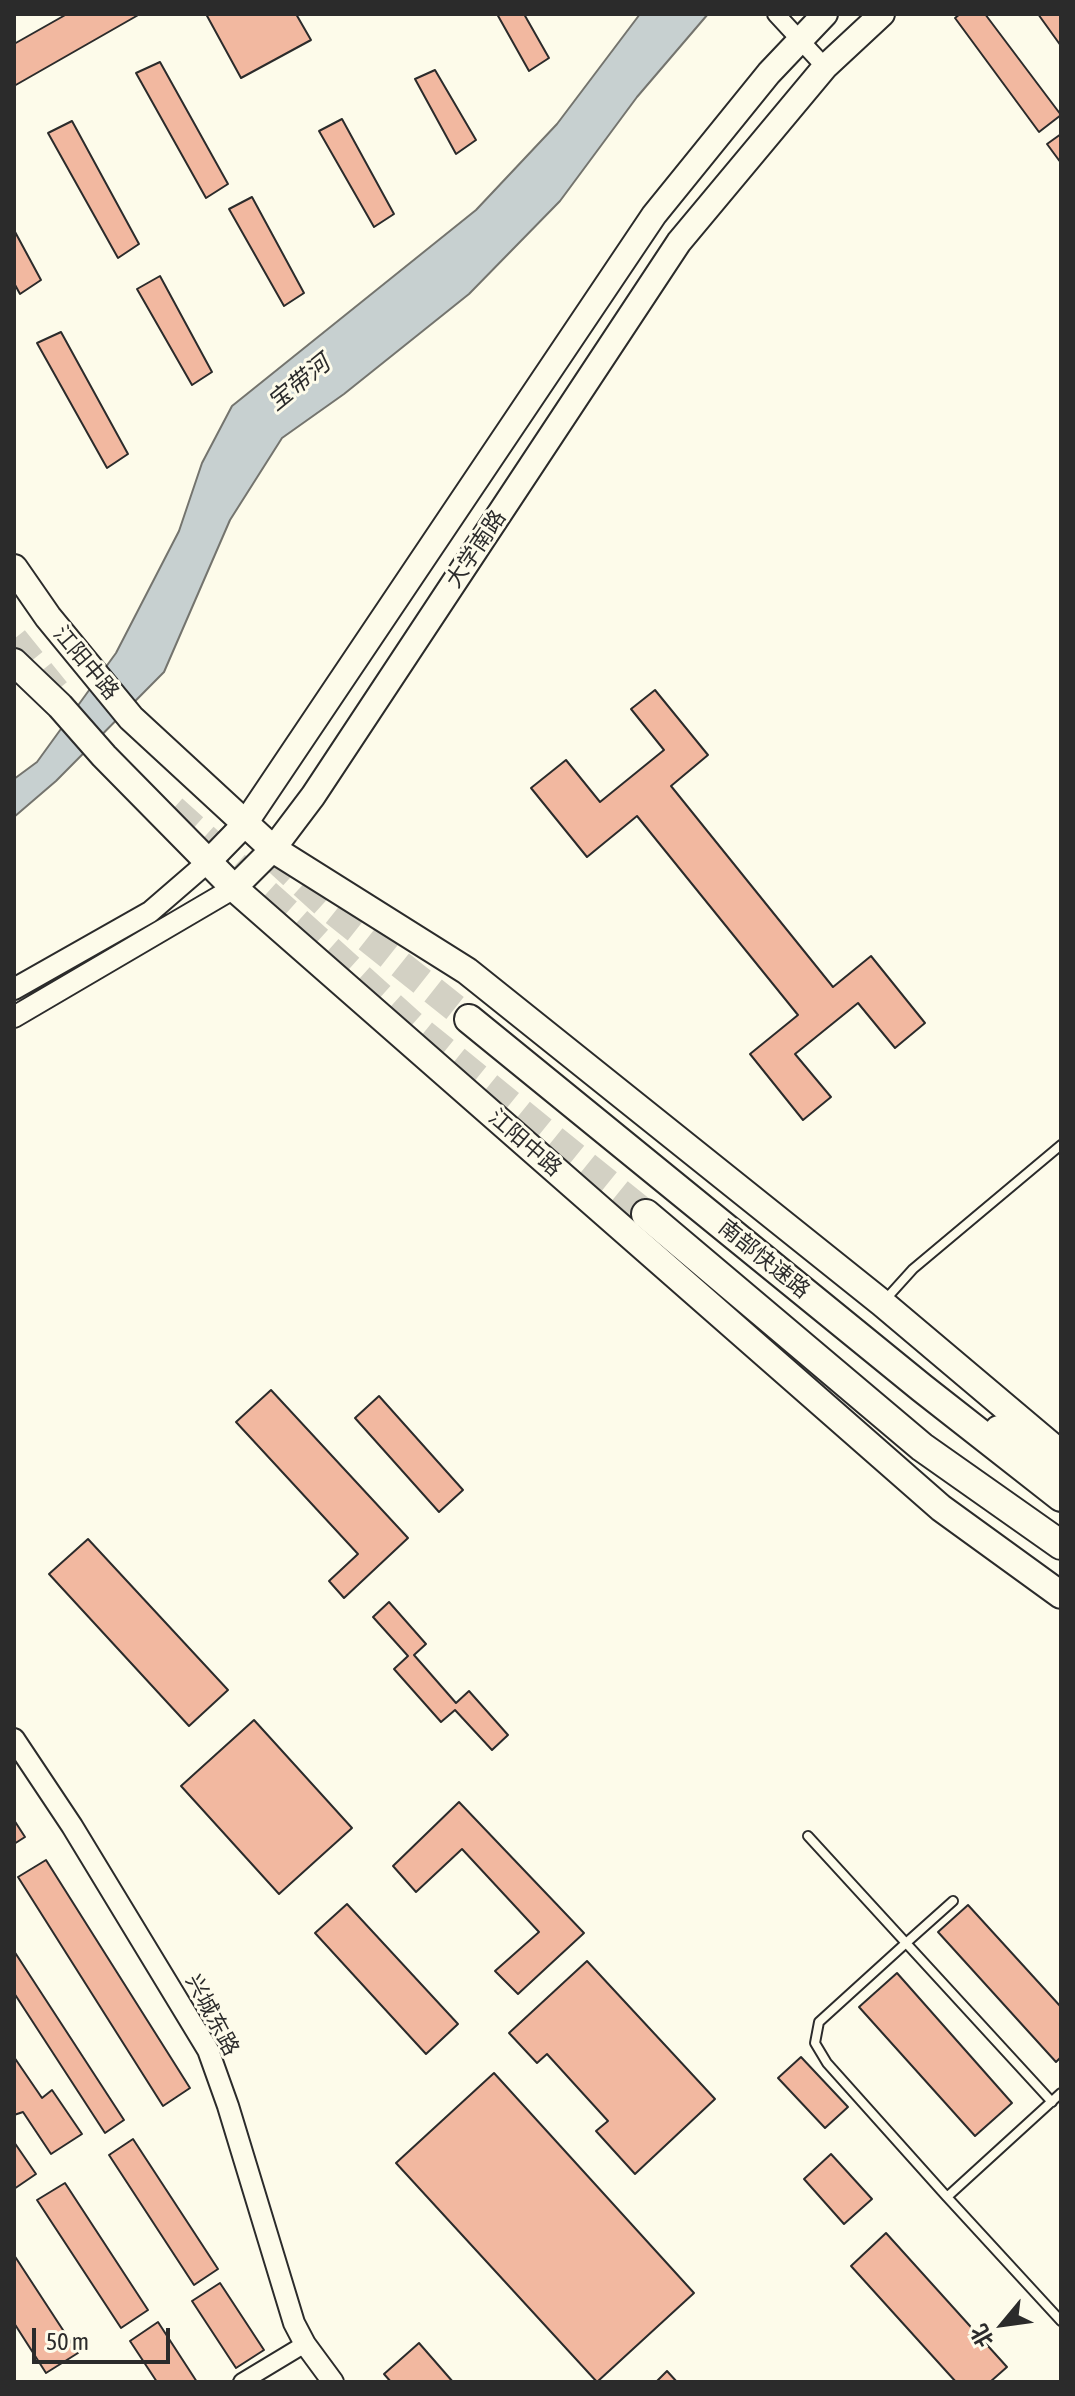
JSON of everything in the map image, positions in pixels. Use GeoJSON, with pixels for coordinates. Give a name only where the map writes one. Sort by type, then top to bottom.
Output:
{"type":"FeatureCollection","features":[{"type":"Feature","properties":{"kind":"highway","name":"南部快速路"},"geometry":{"type":"LineString","coordinates":[[469,1019],[1061,1497]]}},
{"type":"Feature","properties":{"kind":"highway"},"geometry":{"type":"LineString","coordinates":[[702,1209],[769,1249],[998,1429],[1061,1466]]}},
{"type":"Feature","properties":{"kind":"highway","name":"南部快速路"},"geometry":{"type":"LineString","coordinates":[[646,1214],[922,1447],[1061,1545]]}},
{"type":"Feature","properties":{"kind":"highway"},"geometry":{"type":"LineString","coordinates":[[922,1447],[986,1510],[1061,1561]]}},
{"type":"Feature","properties":{"kind":"main road","name":"大学南路"},"geometry":{"type":"LineString","coordinates":[[209,861],[244,825],[654,215],[800,39],[825,14]]}},
{"type":"Feature","properties":{"kind":"main road","name":"大学南路"},"geometry":{"type":"LineString","coordinates":[[234,888],[273,849],[313,796],[679,242],[825,67],[882,14]]}},
{"type":"Feature","properties":{"kind":"main road","name":"江阳中路"},"geometry":{"type":"LineString","coordinates":[[14,568],[48,617],[131,718],[244,825],[273,849],[467,971],[882,1303],[1061,1454]]}},
{"type":"Feature","properties":{"kind":"main road","name":"江阳中路"},"geometry":{"type":"LineString","coordinates":[[14,593],[48,617]]}},
{"type":"Feature","properties":{"kind":"main road","name":"江阳中路"},"geometry":{"type":"LineString","coordinates":[[14,662],[234,888],[941,1508],[1061,1595]]}},
{"type":"Feature","properties":{"kind":"street"},"geometry":{"type":"LineString","coordinates":[[776,14],[825,67]]}},
{"type":"Feature","properties":{"kind":"street","name":"大学南路"},"geometry":{"type":"LineString","coordinates":[[14,989],[150,912],[209,861]]}},
{"type":"Feature","properties":{"kind":"street","name":"大学南路"},"geometry":{"type":"LineString","coordinates":[[14,1017],[234,888]]}},
{"type":"Feature","properties":{"kind":"street","name":"兴城东路"},"geometry":{"type":"LineString","coordinates":[[14,1739],[72,1826],[208,2050],[294,2323],[305,2344],[333,2382]]}},
{"type":"Feature","properties":{"kind":"street"},"geometry":{"type":"LineString","coordinates":[[242,2382],[305,2344]]}},
{"type":"Feature","properties":{"kind":"lane"},"geometry":{"type":"LineString","coordinates":[[882,1303],[913,1269],[1061,1145]]}},
{"type":"Feature","properties":{"kind":"lane"},"geometry":{"type":"LineString","coordinates":[[808,1836],[1052,2102]]}},
{"type":"Feature","properties":{"kind":"lane"},"geometry":{"type":"LineString","coordinates":[[953,1901],[819,2022],[815,2043],[827,2063],[1061,2321]]}},
{"type":"Feature","properties":{"kind":"lane"},"geometry":{"type":"LineString","coordinates":[[947,2197],[1061,2093]]}},
{"type":"Feature","properties":{"kind":"water","name":"宝带河"},"geometry":{"type":"Polygon","coordinates":[[[640,14],[708,14],[637,97],[560,201],[469,294],[344,394],[282,438],[230,520],[164,672],[56,781],[14,817],[14,779],[37,762],[116,653],[179,531],[202,463],[232,406],[476,210],[557,124],[640,14]]]}},
{"type":"Feature","properties":{"kind":"building"},"geometry":{"type":"Polygon","coordinates":[[[67,14],[140,14],[14,86],[14,44],[67,14]]]}},
{"type":"Feature","properties":{"kind":"building"},"geometry":{"type":"Polygon","coordinates":[[[206,14],[296,14],[311,40],[241,78],[206,14]]]}},
{"type":"Feature","properties":{"kind":"building"},"geometry":{"type":"Polygon","coordinates":[[[497,14],[524,14],[549,58],[529,71],[497,14]]]}},
{"type":"Feature","properties":{"kind":"building"},"geometry":{"type":"Polygon","coordinates":[[[960,14],[985,14],[1061,115],[1039,132],[955,18],[960,14]]]}},
{"type":"Feature","properties":{"kind":"building"},"geometry":{"type":"Polygon","coordinates":[[[1038,14],[1061,14],[1061,46],[1038,14]]]}},
{"type":"Feature","properties":{"kind":"building"},"geometry":{"type":"Polygon","coordinates":[[[160,62],[228,184],[206,198],[136,73],[160,62]]]}},
{"type":"Feature","properties":{"kind":"building"},"geometry":{"type":"Polygon","coordinates":[[[435,70],[476,140],[456,154],[415,79],[435,70]]]}},
{"type":"Feature","properties":{"kind":"building"},"geometry":{"type":"Polygon","coordinates":[[[342,119],[394,214],[374,227],[319,131],[342,119]]]}},
{"type":"Feature","properties":{"kind":"building"},"geometry":{"type":"Polygon","coordinates":[[[72,121],[139,244],[118,258],[48,133],[72,121]]]}},
{"type":"Feature","properties":{"kind":"building"},"geometry":{"type":"Polygon","coordinates":[[[1061,134],[1061,163],[1047,144],[1061,134]]]}},
{"type":"Feature","properties":{"kind":"building"},"geometry":{"type":"Polygon","coordinates":[[[252,197],[304,293],[284,306],[229,209],[252,197]]]}},
{"type":"Feature","properties":{"kind":"building"},"geometry":{"type":"Polygon","coordinates":[[[14,230],[41,280],[20,294],[14,283],[14,230]]]}},
{"type":"Feature","properties":{"kind":"building"},"geometry":{"type":"Polygon","coordinates":[[[160,276],[212,372],[192,385],[137,289],[160,276]]]}},
{"type":"Feature","properties":{"kind":"building"},"geometry":{"type":"Polygon","coordinates":[[[61,332],[128,454],[107,468],[37,343],[61,332]]]}},
{"type":"Feature","properties":{"kind":"building"},"geometry":{"type":"Polygon","coordinates":[[[655,690],[708,755],[671,786],[833,987],[871,956],[925,1023],[895,1048],[858,1003],[795,1054],[831,1097],[803,1120],[750,1054],[798,1015],[637,816],[587,857],[531,788],[566,760],[600,802],[664,750],[631,709],[655,690]]]}},
{"type":"Feature","properties":{"kind":"building"},"geometry":{"type":"Polygon","coordinates":[[[271,1390],[408,1538],[344,1598],[329,1581],[358,1554],[236,1422],[271,1390]]]}},
{"type":"Feature","properties":{"kind":"building"},"geometry":{"type":"Polygon","coordinates":[[[379,1396],[463,1490],[439,1512],[355,1418],[379,1396]]]}},
{"type":"Feature","properties":{"kind":"building"},"geometry":{"type":"Polygon","coordinates":[[[88,1539],[228,1690],[189,1726],[49,1574],[88,1539]]]}},
{"type":"Feature","properties":{"kind":"building"},"geometry":{"type":"Polygon","coordinates":[[[389,1602],[426,1644],[414,1655],[456,1703],[469,1691],[508,1735],[492,1750],[455,1710],[441,1722],[394,1669],[408,1656],[373,1617],[389,1602]]]}},
{"type":"Feature","properties":{"kind":"building"},"geometry":{"type":"Polygon","coordinates":[[[254,1720],[352,1828],[279,1894],[181,1786],[254,1720]]]}},
{"type":"Feature","properties":{"kind":"building"},"geometry":{"type":"Polygon","coordinates":[[[459,1802],[584,1933],[518,1994],[495,1971],[539,1932],[462,1849],[416,1892],[393,1866],[459,1802]]]}},
{"type":"Feature","properties":{"kind":"building"},"geometry":{"type":"Polygon","coordinates":[[[14,1820],[25,1837],[14,1844],[14,1820]]]}},
{"type":"Feature","properties":{"kind":"building"},"geometry":{"type":"Polygon","coordinates":[[[46,1860],[190,2088],[163,2106],[18,1877],[46,1860]]]}},
{"type":"Feature","properties":{"kind":"building"},"geometry":{"type":"Polygon","coordinates":[[[347,1904],[458,2024],[426,2054],[315,1933],[347,1904]]]}},
{"type":"Feature","properties":{"kind":"building"},"geometry":{"type":"Polygon","coordinates":[[[968,1905],[1061,2007],[1061,2057],[1056,2062],[938,1932],[968,1905]]]}},
{"type":"Feature","properties":{"kind":"building"},"geometry":{"type":"Polygon","coordinates":[[[14,1951],[124,2120],[105,2133],[14,1993],[14,1951]]]}},
{"type":"Feature","properties":{"kind":"building"},"geometry":{"type":"Polygon","coordinates":[[[587,1961],[715,2099],[635,2174],[596,2131],[608,2121],[547,2054],[537,2063],[509,2033],[587,1961]]]}},
{"type":"Feature","properties":{"kind":"building"},"geometry":{"type":"Polygon","coordinates":[[[897,1973],[1012,2103],[975,2136],[859,2007],[897,1973]]]}},
{"type":"Feature","properties":{"kind":"building"},"geometry":{"type":"Polygon","coordinates":[[[14,2057],[42,2098],[52,2090],[82,2134],[51,2154],[23,2112],[14,2115],[14,2057]]]}},
{"type":"Feature","properties":{"kind":"building"},"geometry":{"type":"Polygon","coordinates":[[[801,2057],[848,2107],[825,2128],[778,2078],[801,2057]]]}},
{"type":"Feature","properties":{"kind":"building"},"geometry":{"type":"Polygon","coordinates":[[[494,2073],[694,2293],[597,2382],[396,2163],[494,2073]]]}},
{"type":"Feature","properties":{"kind":"building"},"geometry":{"type":"Polygon","coordinates":[[[133,2139],[218,2269],[194,2285],[109,2155],[133,2139]]]}},
{"type":"Feature","properties":{"kind":"building"},"geometry":{"type":"Polygon","coordinates":[[[14,2142],[36,2174],[14,2189],[14,2142]]]}},
{"type":"Feature","properties":{"kind":"building"},"geometry":{"type":"Polygon","coordinates":[[[831,2154],[872,2199],[844,2224],[804,2179],[831,2154]]]}},
{"type":"Feature","properties":{"kind":"building"},"geometry":{"type":"Polygon","coordinates":[[[65,2183],[148,2310],[121,2328],[37,2200],[65,2183]]]}},
{"type":"Feature","properties":{"kind":"building"},"geometry":{"type":"Polygon","coordinates":[[[886,2233],[1007,2367],[990,2382],[956,2382],[851,2266],[886,2233]]]}},
{"type":"Feature","properties":{"kind":"building"},"geometry":{"type":"Polygon","coordinates":[[[14,2255],[78,2353],[46,2373],[14,2323],[14,2255]]]}},
{"type":"Feature","properties":{"kind":"building"},"geometry":{"type":"Polygon","coordinates":[[[220,2283],[264,2350],[236,2368],[192,2301],[220,2283]]]}},
{"type":"Feature","properties":{"kind":"building"},"geometry":{"type":"Polygon","coordinates":[[[158,2322],[197,2382],[157,2382],[130,2341],[158,2322]]]}},
{"type":"Feature","properties":{"kind":"building"},"geometry":{"type":"Polygon","coordinates":[[[419,2343],[453,2382],[391,2382],[384,2374],[419,2343]]]}},
{"type":"Feature","properties":{"kind":"building"},"geometry":{"type":"Polygon","coordinates":[[[667,2371],[677,2382],[656,2382],[667,2371]]]}},
{"type":"Feature","properties":{"kind":"tunnel"},"geometry":{"type":"LineString","coordinates":[[14,639],[56,691]]}},
{"type":"Feature","properties":{"kind":"tunnel"},"geometry":{"type":"LineString","coordinates":[[173,809],[413,1025],[646,1214]]}},
{"type":"Feature","properties":{"kind":"tunnel"},"geometry":{"type":"LineString","coordinates":[[272,856],[328,907],[469,1019]]}}]}
